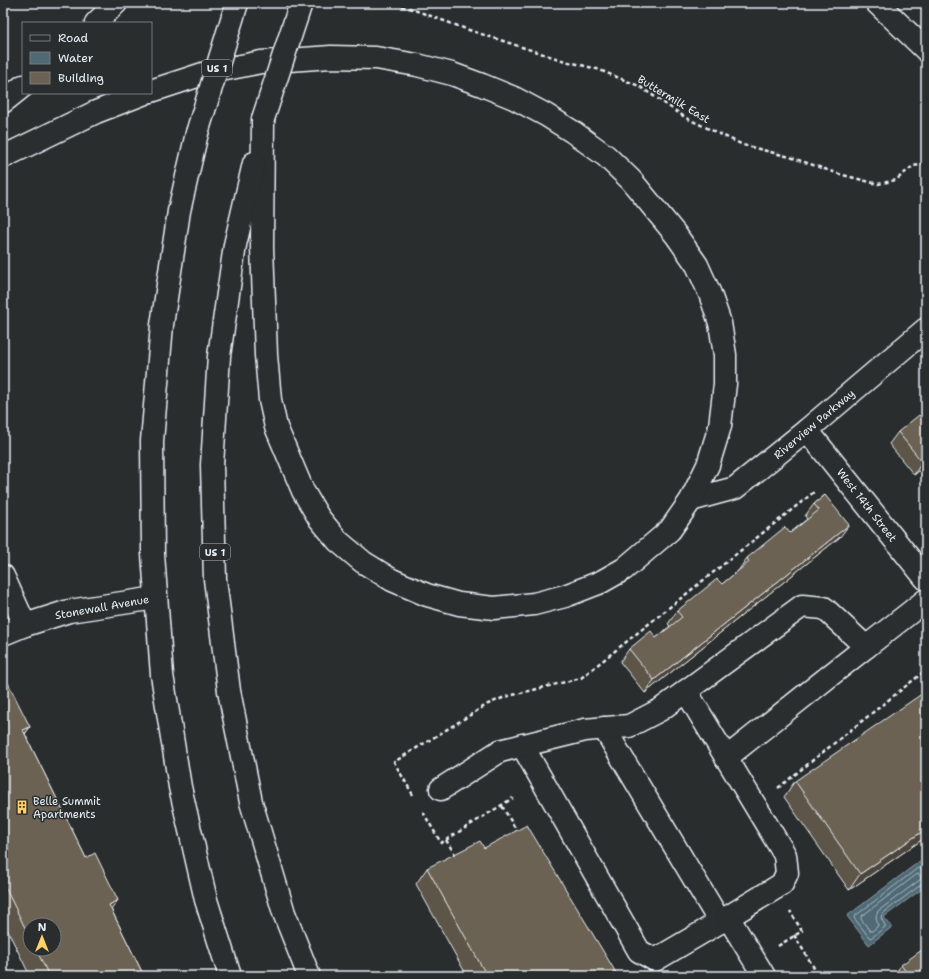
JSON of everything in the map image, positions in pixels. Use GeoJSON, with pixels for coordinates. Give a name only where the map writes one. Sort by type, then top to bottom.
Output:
{"type":"FeatureCollection","features":[{"type":"Feature","properties":{"kind":"main road","name":"US 1"},"geometry":{"type":"LineString","coordinates":[[230,976],[206,900],[180,787],[162,675],[153,554],[152,441],[164,317],[179,211],[197,133],[237,3]]}},
{"type":"Feature","properties":{"kind":"main road","name":"US 1"},"geometry":{"type":"LineString","coordinates":[[301,3],[264,119],[235,245],[219,356],[212,465],[216,579],[229,691],[251,802],[284,913],[309,976]]}},
{"type":"Feature","properties":{"kind":"main road"},"geometry":{"type":"LineString","coordinates":[[877,3],[926,50]]}},
{"type":"Feature","properties":{"kind":"main road"},"geometry":{"type":"LineString","coordinates":[[152,90],[206,73],[261,62],[331,57],[376,58],[417,65],[482,84],[514,98],[546,115],[579,136],[606,156],[631,180],[676,235],[697,265],[710,294],[720,323],[725,355],[726,384],[720,426],[708,465],[691,500],[670,530],[624,569],[602,582],[565,596],[534,604],[494,608],[459,604],[426,595],[392,580],[363,562],[338,541],[319,518],[303,491],[276,427],[270,400],[266,355],[262,247],[264,119]]}},
{"type":"Feature","properties":{"kind":"main road"},"geometry":{"type":"LineString","coordinates":[[3,102],[22,87]]}},
{"type":"Feature","properties":{"kind":"main road"},"geometry":{"type":"LineString","coordinates":[[3,157],[96,112],[142,94]]}},
{"type":"Feature","properties":{"kind":"main road","name":"Riverview Parkway"},"geometry":{"type":"LineString","coordinates":[[691,500],[735,488],[807,430],[926,329]]}},
{"type":"Feature","properties":{"kind":"main road","name":"West 14th Street"},"geometry":{"type":"LineString","coordinates":[[807,430],[926,579]]}},
{"type":"Feature","properties":{"kind":"main road"},"geometry":{"type":"LineString","coordinates":[[3,576],[25,625]]}},
{"type":"Feature","properties":{"kind":"main road","name":"Stonewall Avenue"},"geometry":{"type":"LineString","coordinates":[[3,634],[25,625],[69,611],[156,598]]}},
{"type":"Feature","properties":{"kind":"main road"},"geometry":{"type":"LineString","coordinates":[[726,758],[926,600]]}},
{"type":"Feature","properties":{"kind":"main road"},"geometry":{"type":"LineString","coordinates":[[441,789],[500,751],[585,730],[629,726],[660,710],[802,606],[824,608],[866,647]]}},
{"type":"Feature","properties":{"kind":"main road"},"geometry":{"type":"LineString","coordinates":[[522,745],[639,951],[655,960],[782,884],[787,873],[785,855],[686,691]]}},
{"type":"Feature","properties":{"kind":"main road"},"geometry":{"type":"LineString","coordinates":[[604,728],[724,919],[764,976]]}},
{"type":"Feature","properties":{"kind":"path","name":"Buttermilk East"},"geometry":{"type":"LineString","coordinates":[[388,3],[409,8],[469,30],[597,69],[639,86],[686,118],[743,145],[790,157],[839,174],[878,184],[896,180],[913,166],[926,164]]}},
{"type":"Feature","properties":{"kind":"path"},"geometry":{"type":"LineString","coordinates":[[414,796],[394,762],[488,704],[505,697],[581,678],[814,492]]}},
{"type":"Feature","properties":{"kind":"path"},"geometry":{"type":"LineString","coordinates":[[774,791],[926,670]]}},
{"type":"Feature","properties":{"kind":"path"},"geometry":{"type":"LineString","coordinates":[[421,809],[441,843],[513,798]]}},
{"type":"Feature","properties":{"kind":"path"},"geometry":{"type":"LineString","coordinates":[[502,806],[518,833]]}},
{"type":"Feature","properties":{"kind":"path"},"geometry":{"type":"LineString","coordinates":[[446,840],[459,861]]}},
{"type":"Feature","properties":{"kind":"path"},"geometry":{"type":"LineString","coordinates":[[774,948],[802,931],[789,910]]}},
{"type":"Feature","properties":{"kind":"path"},"geometry":{"type":"LineString","coordinates":[[794,935],[819,976]]}},
{"type":"Feature","properties":{"kind":"water"},"geometry":{"type":"Polygon","coordinates":[[[920,861],[926,869],[926,886],[884,917],[892,927],[869,945],[847,916],[920,861]]]}},
{"type":"Feature","properties":{"kind":"building"},"geometry":{"type":"Polygon","coordinates":[[[919,415],[926,422],[926,459],[922,462],[898,432],[919,415]]]}},
{"type":"Feature","properties":{"kind":"building"},"geometry":{"type":"Polygon","coordinates":[[[825,495],[849,525],[654,680],[629,649],[651,631],[656,638],[682,617],[677,611],[717,579],[722,584],[749,562],[747,558],[785,527],[790,533],[819,510],[814,504],[825,495]]]}},
{"type":"Feature","properties":{"kind":"building","name":"Belle Summit Apartments"},"geometry":{"type":"Polygon","coordinates":[[[6,679],[30,727],[23,730],[86,858],[95,853],[118,900],[109,905],[144,976],[49,976],[40,957],[62,957],[62,917],[22,917],[22,922],[3,883],[3,680],[6,679]]]}},
{"type":"Feature","properties":{"kind":"building"},"geometry":{"type":"Polygon","coordinates":[[[926,691],[926,829],[860,874],[795,781],[926,691]]]}},
{"type":"Feature","properties":{"kind":"building"},"geometry":{"type":"Polygon","coordinates":[[[527,825],[618,976],[487,976],[427,868],[480,841],[484,848],[527,825]]]}},
{"type":"Feature","properties":{"kind":"building"},"geometry":{"type":"Polygon","coordinates":[[[926,947],[926,976],[909,976],[901,965],[926,947]]]}},
{"type":"Feature","properties":{"kind":"place","name":"Belle Summit Apartments"},"geometry":{"type":"Point","coordinates":[22,807]}}]}
